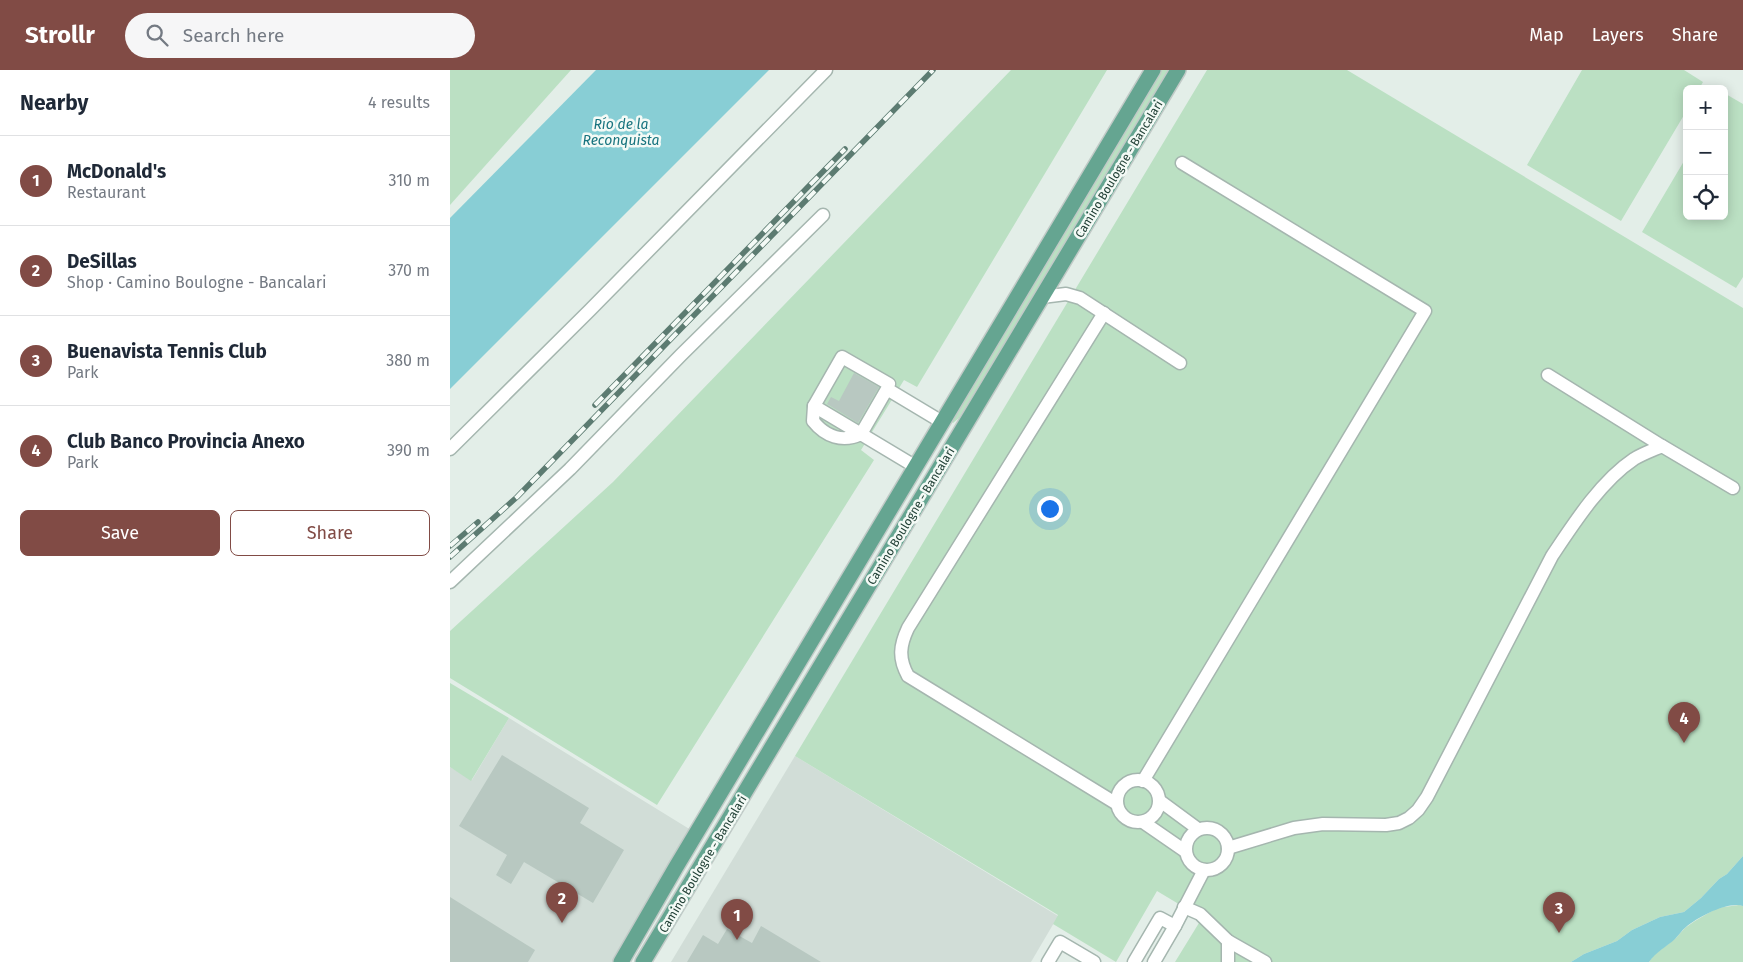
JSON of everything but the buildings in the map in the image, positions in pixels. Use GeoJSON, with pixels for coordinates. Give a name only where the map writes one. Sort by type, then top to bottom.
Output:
{"type":"FeatureCollection","features":[{"type":"Feature","properties":{"kind":"main road","name":"Camino Boulogne - Bancalari"},"geometry":{"type":"LineString","coordinates":[[621,962],[676,867],[1154,70]]}},
{"type":"Feature","properties":{"kind":"main road","name":"Camino Boulogne - Bancalari"},"geometry":{"type":"LineString","coordinates":[[643,962],[1178,70]]}},
{"type":"Feature","properties":{"kind":"street"},"geometry":{"type":"LineString","coordinates":[[450,449],[826,70]]}},
{"type":"Feature","properties":{"kind":"street"},"geometry":{"type":"LineString","coordinates":[[1143,780],[1425,312],[1182,162]]}},
{"type":"Feature","properties":{"kind":"street"},"geometry":{"type":"LineString","coordinates":[[450,582],[570,469],[695,341],[823,215]]}},
{"type":"Feature","properties":{"kind":"street"},"geometry":{"type":"LineString","coordinates":[[1042,297],[1066,294],[1080,298],[1180,363]]}},
{"type":"Feature","properties":{"kind":"street"},"geometry":{"type":"LineString","coordinates":[[1104,313],[908,628],[900,653],[908,676],[1117,804],[1123,817],[1129,821],[1143,822],[1150,820],[1159,808],[1160,801],[1155,788],[1143,780],[1124,785],[1120,791],[1117,804]]}},
{"type":"Feature","properties":{"kind":"street"},"geometry":{"type":"LineString","coordinates":[[842,357],[889,384],[861,434],[847,438],[835,437],[825,433],[813,420],[814,406],[842,357]]}},
{"type":"Feature","properties":{"kind":"street"},"geometry":{"type":"LineString","coordinates":[[1548,375],[1732,488]]}},
{"type":"Feature","properties":{"kind":"street"},"geometry":{"type":"LineString","coordinates":[[887,389],[942,422]]}},
{"type":"Feature","properties":{"kind":"street"},"geometry":{"type":"LineString","coordinates":[[814,406],[916,466]]}},
{"type":"Feature","properties":{"kind":"street"},"geometry":{"type":"LineString","coordinates":[[1228,848],[1294,828],[1323,824],[1386,825],[1399,823],[1409,818],[1418,810],[1427,797],[1552,556],[1562,541],[1577,519],[1608,482],[1634,459],[1662,446]]}},
{"type":"Feature","properties":{"kind":"street"},"geometry":{"type":"LineString","coordinates":[[1160,801],[1198,829]]}},
{"type":"Feature","properties":{"kind":"street"},"geometry":{"type":"LineString","coordinates":[[1143,822],[1185,851],[1192,864],[1197,868],[1204,870],[1212,869],[1224,862],[1228,848],[1226,841],[1218,830],[1212,828],[1198,829],[1188,838],[1185,851]]}},
{"type":"Feature","properties":{"kind":"street"},"geometry":{"type":"LineString","coordinates":[[1154,962],[1204,870]]}},
{"type":"Feature","properties":{"kind":"street"},"geometry":{"type":"LineString","coordinates":[[1184,907],[1200,914],[1228,941],[1265,962]]}},
{"type":"Feature","properties":{"kind":"street"},"geometry":{"type":"LineString","coordinates":[[1134,962],[1160,918],[1175,926]]}},
{"type":"Feature","properties":{"kind":"street"},"geometry":{"type":"LineString","coordinates":[[1228,941],[1228,962]]}},
{"type":"Feature","properties":{"kind":"street"},"geometry":{"type":"LineString","coordinates":[[1048,962],[1060,942],[1094,962]]}},
{"type":"Feature","properties":{"kind":"shaded area"},"geometry":{"type":"Polygon","coordinates":[[[509,718],[691,830],[612,962],[450,962],[450,767],[472,780],[509,718]]]}},
{"type":"Feature","properties":{"kind":"shaded area"},"geometry":{"type":"Polygon","coordinates":[[[795,756],[1058,916],[1031,962],[671,962],[795,756]]]}},
{"type":"Feature","properties":{"kind":"green space"},"geometry":{"type":"Polygon","coordinates":[[[450,70],[571,70],[450,205],[450,70]]]}},
{"type":"Feature","properties":{"kind":"green space"},"geometry":{"type":"Polygon","coordinates":[[[1011,70],[1107,70],[917,387],[904,380],[861,450],[874,460],[657,805],[450,678],[450,631],[613,482],[1011,70]]]}},
{"type":"Feature","properties":{"kind":"green space"},"geometry":{"type":"Polygon","coordinates":[[[1158,70],[1169,70],[993,367],[985,375],[959,418],[953,423],[951,421],[1158,70]]]}},
{"type":"Feature","properties":{"kind":"green space"},"geometry":{"type":"Polygon","coordinates":[[[1207,70],[1347,70],[1743,308],[1743,856],[1727,874],[1719,879],[1684,912],[1660,917],[1632,930],[1617,941],[1584,954],[1571,962],[1175,962],[1202,918],[1157,891],[1116,962],[1053,924],[1058,915],[795,756],[1207,70]]]}},
{"type":"Feature","properties":{"kind":"green space"},"geometry":{"type":"Polygon","coordinates":[[[1582,70],[1684,70],[1703,82],[1701,85],[1683,85],[1683,117],[1621,221],[1527,165],[1582,70]]]}},
{"type":"Feature","properties":{"kind":"green space"},"geometry":{"type":"Polygon","coordinates":[[[1728,95],[1743,104],[1743,277],[1736,288],[1642,232],[1683,163],[1683,220],[1728,220],[1728,95]]]}},
{"type":"Feature","properties":{"kind":"green space"},"geometry":{"type":"Polygon","coordinates":[[[450,683],[509,718],[471,781],[450,767],[450,683]]]}},
{"type":"Feature","properties":{"kind":"green space"},"geometry":{"type":"Polygon","coordinates":[[[1743,906],[1743,962],[1649,962],[1654,955],[1695,921],[1717,908],[1743,906]]]}},
{"type":"Feature","properties":{"kind":"water","name":"Río de la Reconquista"},"geometry":{"type":"Polygon","coordinates":[[[596,70],[769,70],[450,389],[450,218],[596,70]]]}},
{"type":"Feature","properties":{"kind":"water"},"geometry":{"type":"Polygon","coordinates":[[[1743,856],[1743,906],[1737,905],[1722,908],[1698,919],[1685,928],[1649,962],[1571,962],[1584,954],[1617,941],[1632,930],[1660,917],[1684,912],[1719,879],[1727,874],[1743,856]]]}},
{"type":"Feature","properties":{"kind":"railway"},"geometry":{"type":"LineString","coordinates":[[450,557],[517,497],[933,70]]}},
{"type":"Feature","properties":{"kind":"railway"},"geometry":{"type":"LineString","coordinates":[[595,405],[845,149]]}},
{"type":"Feature","properties":{"kind":"railway"},"geometry":{"type":"LineString","coordinates":[[450,546],[478,522]]}},
{"type":"Feature","properties":{"kind":"place","name":"Club Banco Provincia Anexo"},"geometry":{"type":"Point","coordinates":[1684,743]}},
{"type":"Feature","properties":{"kind":"place","name":"DeSillas"},"geometry":{"type":"Point","coordinates":[562,923]}},
{"type":"Feature","properties":{"kind":"place","name":"Buenavista Tennis Club"},"geometry":{"type":"Point","coordinates":[1559,933]}},
{"type":"Feature","properties":{"kind":"place","name":"McDonald's"},"geometry":{"type":"Point","coordinates":[737,940]}}]}
